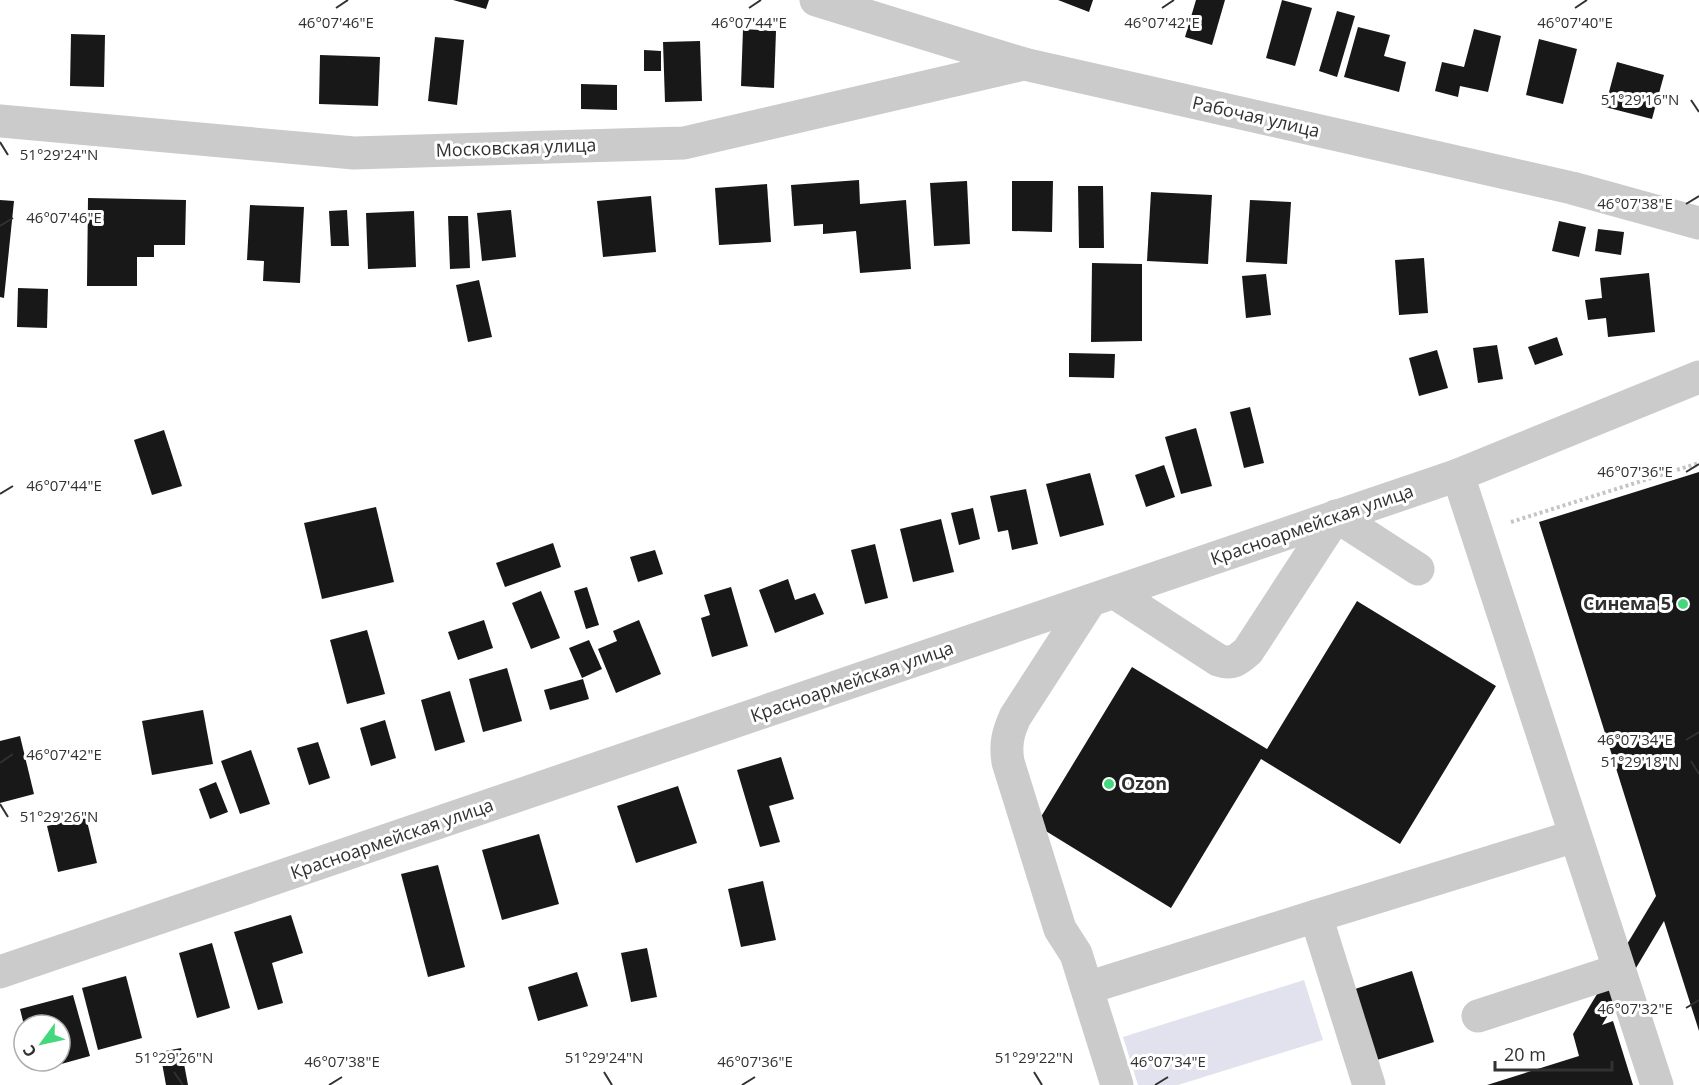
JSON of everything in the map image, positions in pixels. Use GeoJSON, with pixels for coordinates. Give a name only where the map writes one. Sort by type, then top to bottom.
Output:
{"type":"FeatureCollection","features":[{"type":"Feature","properties":{"kind":"street","name":"Рабочая улица"},"geometry":{"type":"LineString","coordinates":[[816,0],[1024,64],[1572,189],[1699,223]]}},
{"type":"Feature","properties":{"kind":"street","name":"Московская улица"},"geometry":{"type":"LineString","coordinates":[[0,121],[354,153],[684,143],[1024,64]]}},
{"type":"Feature","properties":{"kind":"street","name":"Красноармейская улица"},"geometry":{"type":"LineString","coordinates":[[0,972],[1458,475],[1699,377]]}},
{"type":"Feature","properties":{"kind":"street"},"geometry":{"type":"LineString","coordinates":[[1458,475],[1657,1085]]}},
{"type":"Feature","properties":{"kind":"street"},"geometry":{"type":"LineString","coordinates":[[1117,1085],[1076,954],[1060,929],[1008,762],[1007,736],[1015,717],[1103,597],[1226,663],[1237,661],[1248,651],[1336,516],[1418,569]]}},
{"type":"Feature","properties":{"kind":"street"},"geometry":{"type":"LineString","coordinates":[[1086,988],[1575,836]]}},
{"type":"Feature","properties":{"kind":"street"},"geometry":{"type":"LineString","coordinates":[[1316,916],[1369,1085]]}},
{"type":"Feature","properties":{"kind":"street"},"geometry":{"type":"LineString","coordinates":[[1478,1016],[1619,970]]}},
{"type":"Feature","properties":{"kind":"path"},"geometry":{"type":"LineString","coordinates":[[1476,533],[1699,463]]}},
{"type":"Feature","properties":{"kind":"shaded area"},"geometry":{"type":"Polygon","coordinates":[[[1304,980],[1323,1040],[1178,1085],[1138,1085],[1123,1037],[1304,980]]]}},
{"type":"Feature","properties":{"kind":"building"},"geometry":{"type":"Polygon","coordinates":[[[453,0],[489,0],[486,9],[453,0]]]}},
{"type":"Feature","properties":{"kind":"building"},"geometry":{"type":"Polygon","coordinates":[[[1058,0],[1093,0],[1089,12],[1058,0]]]}},
{"type":"Feature","properties":{"kind":"building"},"geometry":{"type":"Polygon","coordinates":[[[1196,0],[1225,0],[1212,45],[1185,37],[1196,0]]]}},
{"type":"Feature","properties":{"kind":"building"},"geometry":{"type":"Polygon","coordinates":[[[1282,0],[1312,8],[1295,66],[1266,58],[1282,0]]]}},
{"type":"Feature","properties":{"kind":"building"},"geometry":{"type":"Polygon","coordinates":[[[1337,11],[1355,16],[1337,77],[1319,71],[1337,11]]]}},
{"type":"Feature","properties":{"kind":"building"},"geometry":{"type":"Polygon","coordinates":[[[1358,27],[1390,35],[1384,56],[1406,62],[1399,92],[1344,77],[1358,27]]]}},
{"type":"Feature","properties":{"kind":"building"},"geometry":{"type":"Polygon","coordinates":[[[743,29],[776,31],[774,88],[741,86],[743,29]]]}},
{"type":"Feature","properties":{"kind":"building"},"geometry":{"type":"Polygon","coordinates":[[[1474,29],[1501,36],[1488,92],[1460,86],[1458,97],[1435,91],[1442,62],[1464,67],[1474,29]]]}},
{"type":"Feature","properties":{"kind":"building"},"geometry":{"type":"Polygon","coordinates":[[[71,34],[105,35],[104,87],[70,86],[71,34]]]}},
{"type":"Feature","properties":{"kind":"building"},"geometry":{"type":"Polygon","coordinates":[[[435,37],[464,40],[457,105],[428,101],[435,37]]]}},
{"type":"Feature","properties":{"kind":"building"},"geometry":{"type":"Polygon","coordinates":[[[1539,39],[1577,49],[1563,104],[1526,95],[1539,39]]]}},
{"type":"Feature","properties":{"kind":"building"},"geometry":{"type":"Polygon","coordinates":[[[700,41],[702,101],[665,102],[663,42],[700,41]]]}},
{"type":"Feature","properties":{"kind":"building"},"geometry":{"type":"Polygon","coordinates":[[[644,50],[661,51],[661,71],[644,71],[644,50]]]}},
{"type":"Feature","properties":{"kind":"building"},"geometry":{"type":"Polygon","coordinates":[[[320,55],[380,57],[378,106],[319,104],[320,55]]]}},
{"type":"Feature","properties":{"kind":"building"},"geometry":{"type":"Polygon","coordinates":[[[1617,62],[1664,75],[1652,119],[1605,107],[1617,62]]]}},
{"type":"Feature","properties":{"kind":"building"},"geometry":{"type":"Polygon","coordinates":[[[581,84],[617,85],[617,110],[581,109],[581,84]]]}},
{"type":"Feature","properties":{"kind":"building"},"geometry":{"type":"Polygon","coordinates":[[[859,180],[860,204],[906,200],[911,269],[860,273],[856,231],[823,234],[823,224],[794,226],[791,185],[859,180]]]}},
{"type":"Feature","properties":{"kind":"building"},"geometry":{"type":"Polygon","coordinates":[[[967,181],[970,244],[934,246],[930,183],[967,181]]]}},
{"type":"Feature","properties":{"kind":"building"},"geometry":{"type":"Polygon","coordinates":[[[1012,181],[1053,181],[1052,232],[1012,231],[1012,181]]]}},
{"type":"Feature","properties":{"kind":"building"},"geometry":{"type":"Polygon","coordinates":[[[767,184],[771,242],[719,245],[715,188],[767,184]]]}},
{"type":"Feature","properties":{"kind":"building"},"geometry":{"type":"Polygon","coordinates":[[[1078,186],[1103,186],[1104,248],[1079,248],[1078,186]]]}},
{"type":"Feature","properties":{"kind":"building"},"geometry":{"type":"Polygon","coordinates":[[[1151,192],[1212,195],[1208,264],[1147,261],[1151,192]]]}},
{"type":"Feature","properties":{"kind":"building"},"geometry":{"type":"Polygon","coordinates":[[[651,196],[656,252],[603,257],[597,201],[651,196]]]}},
{"type":"Feature","properties":{"kind":"building"},"geometry":{"type":"Polygon","coordinates":[[[88,198],[186,200],[185,245],[154,245],[154,257],[137,257],[137,286],[87,286],[88,198]]]}},
{"type":"Feature","properties":{"kind":"building"},"geometry":{"type":"Polygon","coordinates":[[[0,200],[14,201],[4,298],[0,297],[0,200]]]}},
{"type":"Feature","properties":{"kind":"building"},"geometry":{"type":"Polygon","coordinates":[[[1250,200],[1291,202],[1287,264],[1246,262],[1250,200]]]}},
{"type":"Feature","properties":{"kind":"building"},"geometry":{"type":"Polygon","coordinates":[[[250,205],[304,207],[300,283],[263,281],[264,261],[247,260],[250,205]]]}},
{"type":"Feature","properties":{"kind":"building"},"geometry":{"type":"Polygon","coordinates":[[[347,210],[349,246],[331,246],[329,211],[347,210]]]}},
{"type":"Feature","properties":{"kind":"building"},"geometry":{"type":"Polygon","coordinates":[[[511,210],[516,257],[482,261],[477,213],[511,210]]]}},
{"type":"Feature","properties":{"kind":"building"},"geometry":{"type":"Polygon","coordinates":[[[414,211],[416,267],[368,269],[366,213],[414,211]]]}},
{"type":"Feature","properties":{"kind":"building"},"geometry":{"type":"Polygon","coordinates":[[[448,216],[468,216],[470,268],[450,269],[448,216]]]}},
{"type":"Feature","properties":{"kind":"building"},"geometry":{"type":"Polygon","coordinates":[[[1559,221],[1586,227],[1579,257],[1552,251],[1559,221]]]}},
{"type":"Feature","properties":{"kind":"building"},"geometry":{"type":"Polygon","coordinates":[[[1598,229],[1624,232],[1621,255],[1595,251],[1598,229]]]}},
{"type":"Feature","properties":{"kind":"building"},"geometry":{"type":"Polygon","coordinates":[[[1424,258],[1428,313],[1399,315],[1395,260],[1424,258]]]}},
{"type":"Feature","properties":{"kind":"building"},"geometry":{"type":"Polygon","coordinates":[[[1092,263],[1142,264],[1142,341],[1091,342],[1092,263]]]}},
{"type":"Feature","properties":{"kind":"building"},"geometry":{"type":"Polygon","coordinates":[[[1649,273],[1655,332],[1608,337],[1606,318],[1588,320],[1585,300],[1602,298],[1600,278],[1649,273]]]}},
{"type":"Feature","properties":{"kind":"building"},"geometry":{"type":"Polygon","coordinates":[[[1266,274],[1271,315],[1246,318],[1242,276],[1266,274]]]}},
{"type":"Feature","properties":{"kind":"building"},"geometry":{"type":"Polygon","coordinates":[[[479,280],[492,337],[468,342],[456,285],[479,280]]]}},
{"type":"Feature","properties":{"kind":"building"},"geometry":{"type":"Polygon","coordinates":[[[18,288],[48,289],[47,328],[17,327],[18,288]]]}},
{"type":"Feature","properties":{"kind":"building"},"geometry":{"type":"Polygon","coordinates":[[[1557,337],[1563,355],[1535,365],[1528,347],[1557,337]]]}},
{"type":"Feature","properties":{"kind":"building"},"geometry":{"type":"Polygon","coordinates":[[[1497,345],[1503,379],[1478,383],[1473,348],[1497,345]]]}},
{"type":"Feature","properties":{"kind":"building"},"geometry":{"type":"Polygon","coordinates":[[[1437,350],[1448,388],[1419,396],[1409,358],[1437,350]]]}},
{"type":"Feature","properties":{"kind":"building"},"geometry":{"type":"Polygon","coordinates":[[[1069,353],[1115,354],[1114,378],[1069,377],[1069,353]]]}},
{"type":"Feature","properties":{"kind":"building"},"geometry":{"type":"Polygon","coordinates":[[[1250,407],[1264,463],[1244,468],[1230,412],[1250,407]]]}},
{"type":"Feature","properties":{"kind":"building"},"geometry":{"type":"Polygon","coordinates":[[[1196,428],[1212,486],[1181,494],[1165,437],[1196,428]]]}},
{"type":"Feature","properties":{"kind":"building"},"geometry":{"type":"Polygon","coordinates":[[[164,430],[182,486],[152,495],[134,440],[164,430]]]}},
{"type":"Feature","properties":{"kind":"building"},"geometry":{"type":"Polygon","coordinates":[[[1164,465],[1175,497],[1146,507],[1135,475],[1164,465]]]}},
{"type":"Feature","properties":{"kind":"building"},"geometry":{"type":"Polygon","coordinates":[[[1699,472],[1699,1031],[1664,921],[1602,1025],[1613,1021],[1633,1085],[1487,1085],[1579,1056],[1573,1034],[1656,896],[1539,522],[1699,472]]]}},
{"type":"Feature","properties":{"kind":"building"},"geometry":{"type":"Polygon","coordinates":[[[1090,473],[1104,525],[1060,537],[1046,484],[1090,473]]]}},
{"type":"Feature","properties":{"kind":"building"},"geometry":{"type":"Polygon","coordinates":[[[1026,489],[1038,544],[1012,550],[1008,530],[998,532],[990,496],[1026,489]]]}},
{"type":"Feature","properties":{"kind":"building"},"geometry":{"type":"Polygon","coordinates":[[[376,507],[394,582],[322,599],[304,523],[376,507]]]}},
{"type":"Feature","properties":{"kind":"building"},"geometry":{"type":"Polygon","coordinates":[[[973,508],[980,539],[959,545],[951,513],[973,508]]]}},
{"type":"Feature","properties":{"kind":"building"},"geometry":{"type":"Polygon","coordinates":[[[941,519],[954,572],[913,582],[900,529],[941,519]]]}},
{"type":"Feature","properties":{"kind":"building"},"geometry":{"type":"Polygon","coordinates":[[[553,543],[561,567],[505,587],[496,563],[553,543]]]}},
{"type":"Feature","properties":{"kind":"building"},"geometry":{"type":"Polygon","coordinates":[[[875,544],[888,598],[865,604],[851,550],[875,544]]]}},
{"type":"Feature","properties":{"kind":"building"},"geometry":{"type":"Polygon","coordinates":[[[655,550],[663,574],[638,582],[630,557],[655,550]]]}},
{"type":"Feature","properties":{"kind":"building"},"geometry":{"type":"Polygon","coordinates":[[[788,579],[795,600],[815,593],[824,614],[775,633],[759,590],[788,579]]]}},
{"type":"Feature","properties":{"kind":"building"},"geometry":{"type":"Polygon","coordinates":[[[587,587],[599,625],[586,629],[574,591],[587,587]]]}},
{"type":"Feature","properties":{"kind":"building"},"geometry":{"type":"Polygon","coordinates":[[[731,587],[748,646],[712,657],[701,618],[710,615],[704,595],[731,587]]]}},
{"type":"Feature","properties":{"kind":"building"},"geometry":{"type":"Polygon","coordinates":[[[541,591],[560,638],[531,649],[512,603],[541,591]]]}},
{"type":"Feature","properties":{"kind":"building"},"geometry":{"type":"Polygon","coordinates":[[[1357,601],[1496,686],[1400,844],[1261,759],[1171,908],[1036,825],[1132,667],[1267,749],[1357,601]]]}},
{"type":"Feature","properties":{"kind":"building"},"geometry":{"type":"Polygon","coordinates":[[[484,620],[493,648],[458,660],[448,632],[484,620]]]}},
{"type":"Feature","properties":{"kind":"building"},"geometry":{"type":"Polygon","coordinates":[[[639,620],[661,674],[616,693],[598,649],[617,641],[613,631],[639,620]]]}},
{"type":"Feature","properties":{"kind":"building"},"geometry":{"type":"Polygon","coordinates":[[[367,630],[385,694],[347,704],[330,640],[367,630]]]}},
{"type":"Feature","properties":{"kind":"building"},"geometry":{"type":"Polygon","coordinates":[[[589,640],[602,669],[582,678],[569,648],[589,640]]]}},
{"type":"Feature","properties":{"kind":"building"},"geometry":{"type":"Polygon","coordinates":[[[507,668],[522,721],[483,732],[469,679],[507,668]]]}},
{"type":"Feature","properties":{"kind":"building"},"geometry":{"type":"Polygon","coordinates":[[[583,679],[589,699],[550,710],[544,690],[583,679]]]}},
{"type":"Feature","properties":{"kind":"building"},"geometry":{"type":"Polygon","coordinates":[[[450,691],[465,742],[435,751],[421,700],[450,691]]]}},
{"type":"Feature","properties":{"kind":"building"},"geometry":{"type":"Polygon","coordinates":[[[203,710],[213,764],[152,775],[142,721],[203,710]]]}},
{"type":"Feature","properties":{"kind":"building"},"geometry":{"type":"Polygon","coordinates":[[[385,720],[396,758],[371,766],[360,728],[385,720]]]}},
{"type":"Feature","properties":{"kind":"building"},"geometry":{"type":"Polygon","coordinates":[[[20,736],[34,794],[0,803],[0,741],[20,736]]]}},
{"type":"Feature","properties":{"kind":"building"},"geometry":{"type":"Polygon","coordinates":[[[318,742],[330,778],[309,785],[297,748],[318,742]]]}},
{"type":"Feature","properties":{"kind":"building"},"geometry":{"type":"Polygon","coordinates":[[[251,750],[270,804],[240,814],[221,761],[251,750]]]}},
{"type":"Feature","properties":{"kind":"building"},"geometry":{"type":"Polygon","coordinates":[[[781,757],[794,799],[769,806],[780,842],[760,847],[737,770],[781,757]]]}},
{"type":"Feature","properties":{"kind":"building"},"geometry":{"type":"Polygon","coordinates":[[[216,782],[228,812],[210,819],[199,789],[216,782]]]}},
{"type":"Feature","properties":{"kind":"building"},"geometry":{"type":"Polygon","coordinates":[[[678,786],[697,843],[636,863],[617,806],[678,786]]]}},
{"type":"Feature","properties":{"kind":"building"},"geometry":{"type":"Polygon","coordinates":[[[86,817],[97,863],[58,872],[47,826],[86,817]]]}},
{"type":"Feature","properties":{"kind":"building"},"geometry":{"type":"Polygon","coordinates":[[[539,834],[559,904],[502,920],[482,850],[539,834]]]}},
{"type":"Feature","properties":{"kind":"building"},"geometry":{"type":"Polygon","coordinates":[[[438,865],[465,967],[428,977],[401,874],[438,865]]]}},
{"type":"Feature","properties":{"kind":"building"},"geometry":{"type":"Polygon","coordinates":[[[763,881],[776,940],[741,947],[728,889],[763,881]]]}},
{"type":"Feature","properties":{"kind":"building"},"geometry":{"type":"Polygon","coordinates":[[[291,915],[303,953],[272,963],[283,1003],[258,1010],[234,932],[291,915]]]}},
{"type":"Feature","properties":{"kind":"building"},"geometry":{"type":"Polygon","coordinates":[[[212,943],[230,1008],[197,1018],[179,953],[212,943]]]}},
{"type":"Feature","properties":{"kind":"building"},"geometry":{"type":"Polygon","coordinates":[[[647,948],[657,997],[631,1002],[621,953],[647,948]]]}},
{"type":"Feature","properties":{"kind":"building"},"geometry":{"type":"Polygon","coordinates":[[[1412,971],[1434,1042],[1377,1060],[1355,989],[1412,971]]]}},
{"type":"Feature","properties":{"kind":"building"},"geometry":{"type":"Polygon","coordinates":[[[577,972],[588,1006],[538,1021],[528,987],[577,972]]]}},
{"type":"Feature","properties":{"kind":"building"},"geometry":{"type":"Polygon","coordinates":[[[126,976],[142,1038],[98,1050],[82,988],[126,976]]]}},
{"type":"Feature","properties":{"kind":"building"},"geometry":{"type":"Polygon","coordinates":[[[73,995],[90,1056],[72,1061],[72,1013],[21,1013],[20,1009],[73,995]]]}},
{"type":"Feature","properties":{"kind":"building"},"geometry":{"type":"Polygon","coordinates":[[[181,1048],[188,1085],[166,1085],[160,1052],[181,1048]]]}},
{"type":"Feature","properties":{"kind":"place","name":"Синема 5"},"geometry":{"type":"Point","coordinates":[1683,604]}},
{"type":"Feature","properties":{"kind":"place","name":"Ozon"},"geometry":{"type":"Point","coordinates":[1109,784]}}]}
